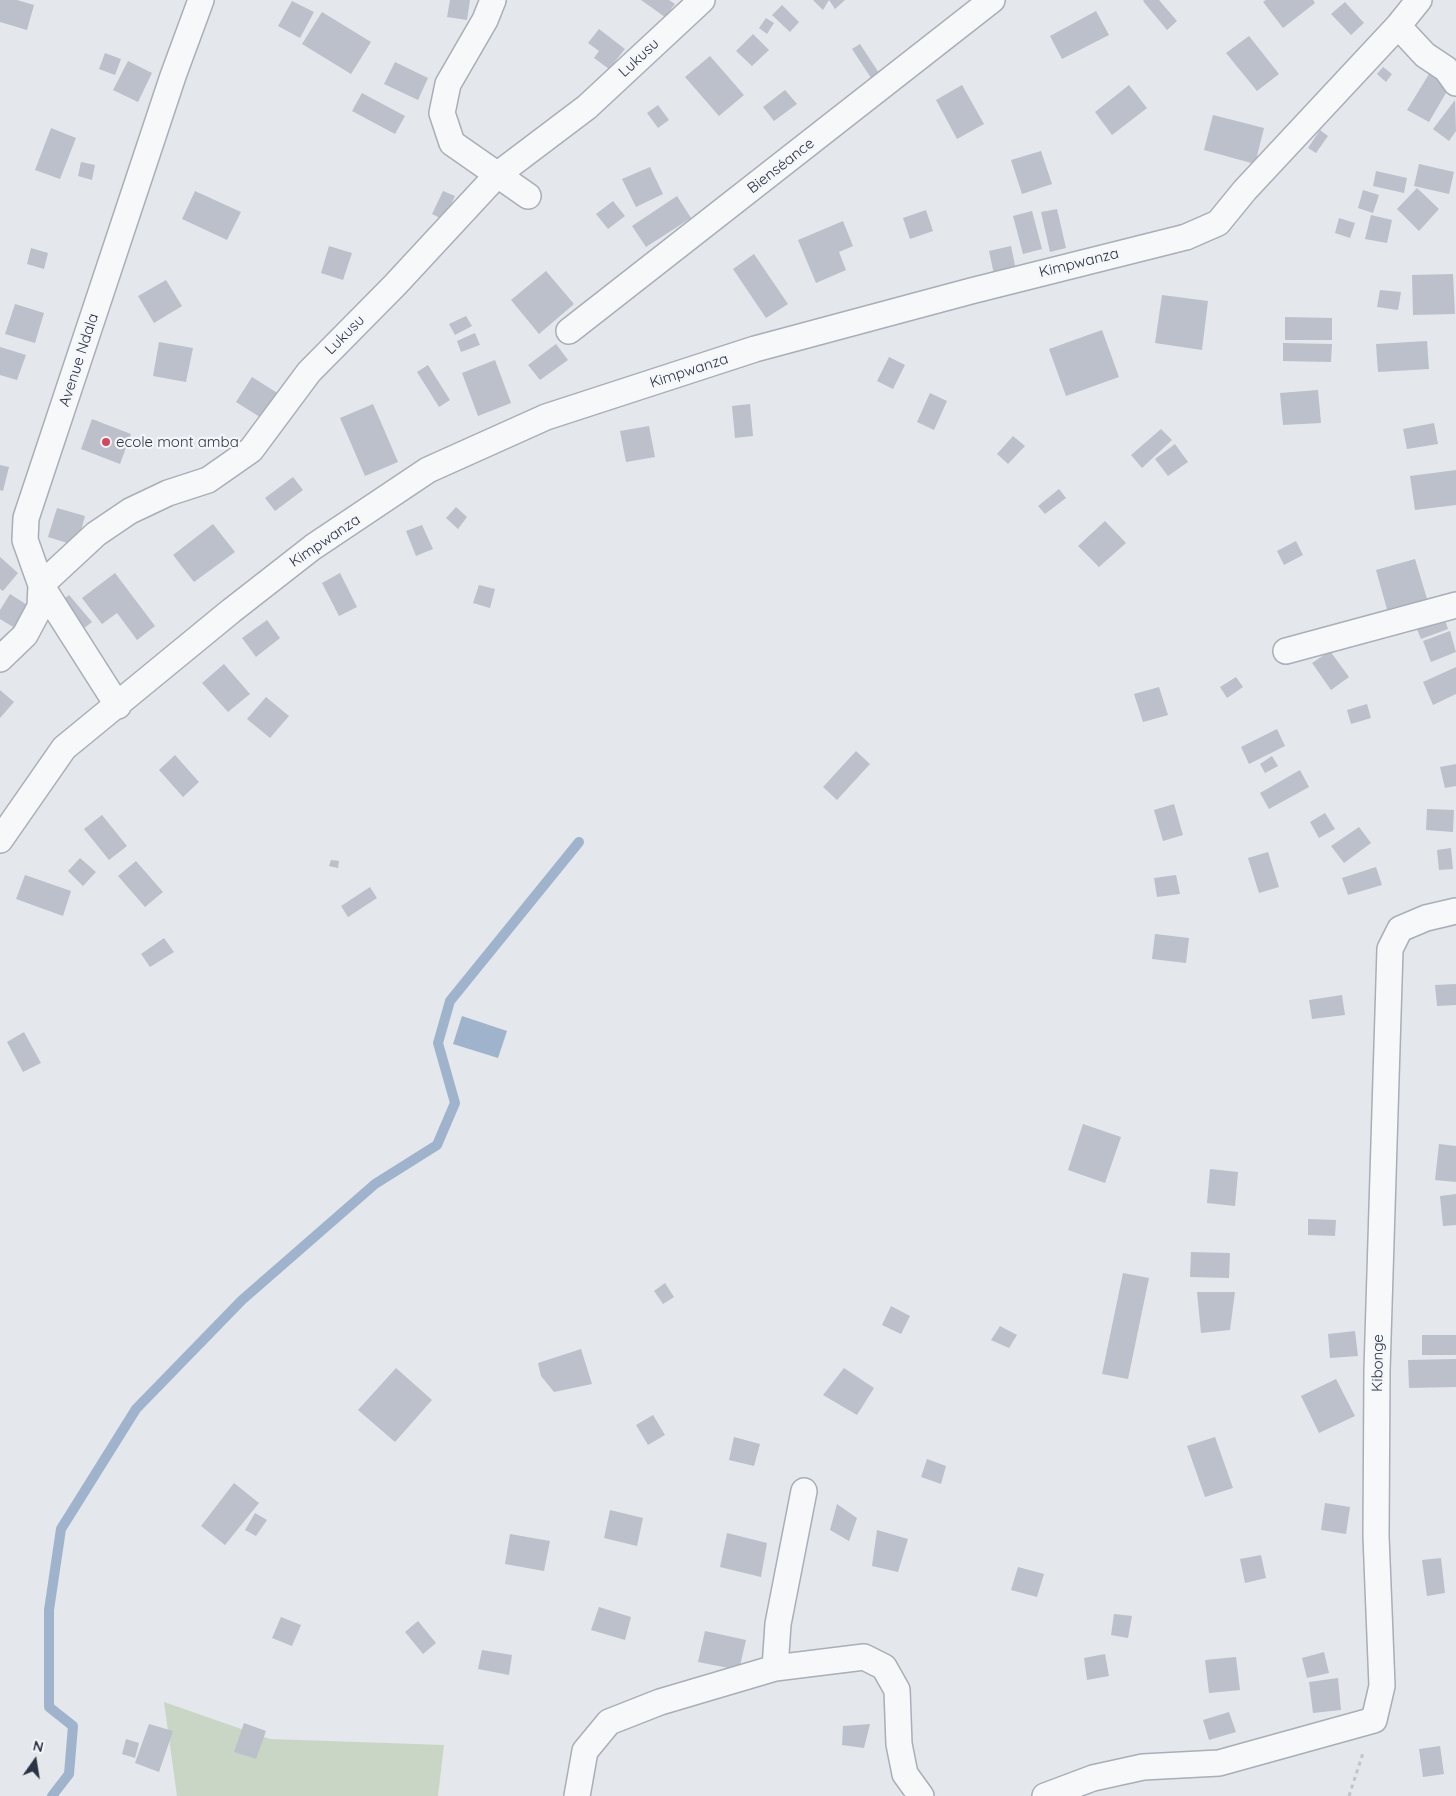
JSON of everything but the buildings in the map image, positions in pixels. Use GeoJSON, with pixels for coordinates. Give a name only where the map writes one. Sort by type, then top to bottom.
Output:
{"type":"FeatureCollection","features":[{"type":"Feature","properties":{"kind":"street","name":"Avenue Ndala"},"geometry":{"type":"LineString","coordinates":[[118,706],[40,585],[25,540],[26,518],[173,76],[201,0]]}},
{"type":"Feature","properties":{"kind":"street"},"geometry":{"type":"LineString","coordinates":[[493,0],[485,20],[448,84],[442,113],[452,143],[528,196]]}},
{"type":"Feature","properties":{"kind":"street","name":"Lukusu"},"geometry":{"type":"LineString","coordinates":[[40,585],[96,534],[130,511],[168,493],[208,480],[251,450],[309,372],[395,286],[497,175],[587,108],[702,0]]}},
{"type":"Feature","properties":{"kind":"street","name":"Bienséance"},"geometry":{"type":"LineString","coordinates":[[569,332],[992,0]]}},
{"type":"Feature","properties":{"kind":"street","name":"Kimpwanza"},"geometry":{"type":"LineString","coordinates":[[0,840],[64,748],[118,706],[231,611],[313,547],[428,470],[462,453],[546,417],[756,349],[970,291],[1186,237],[1218,223],[1245,190],[1398,26],[1419,0]]}},
{"type":"Feature","properties":{"kind":"street"},"geometry":{"type":"LineString","coordinates":[[1398,26],[1425,55],[1446,69],[1456,83]]}},
{"type":"Feature","properties":{"kind":"street"},"geometry":{"type":"LineString","coordinates":[[0,659],[25,635],[40,607],[40,585]]}},
{"type":"Feature","properties":{"kind":"street"},"geometry":{"type":"LineString","coordinates":[[1286,651],[1456,606]]}},
{"type":"Feature","properties":{"kind":"street","name":"Kibonge"},"geometry":{"type":"LineString","coordinates":[[1374,1720],[1382,1686],[1376,1536],[1381,1201],[1390,949],[1400,929],[1426,918],[1456,911]]}},
{"type":"Feature","properties":{"kind":"street"},"geometry":{"type":"LineString","coordinates":[[775,1668],[778,1624],[804,1491]]}},
{"type":"Feature","properties":{"kind":"street"},"geometry":{"type":"LineString","coordinates":[[577,1796],[585,1751],[609,1722],[660,1702],[775,1668],[864,1657],[884,1667],[897,1690],[899,1744],[905,1774],[921,1796]]}},
{"type":"Feature","properties":{"kind":"street"},"geometry":{"type":"LineString","coordinates":[[1045,1796],[1093,1778],[1143,1767],[1219,1763],[1374,1720]]}},
{"type":"Feature","properties":{"kind":"path"},"geometry":{"type":"LineString","coordinates":[[1350,1796],[1374,1720]]}},
{"type":"Feature","properties":{"kind":"green space"},"geometry":{"type":"Polygon","coordinates":[[[164,1702],[270,1739],[444,1745],[438,1796],[177,1796],[164,1702]]]}},
{"type":"Feature","properties":{"kind":"water"},"geometry":{"type":"Polygon","coordinates":[[[462,1016],[507,1031],[498,1058],[453,1044],[462,1016]]]}},
{"type":"Feature","properties":{"kind":"waterway"},"geometry":{"type":"LineString","coordinates":[[52,1796],[69,1774],[73,1726],[49,1707],[49,1610],[61,1529],[136,1409],[242,1300],[375,1184],[437,1145],[455,1103],[438,1043],[450,1001],[579,842]]}},
{"type":"Feature","properties":{"kind":"place","name":"ecole mont amba"},"geometry":{"type":"Point","coordinates":[106,442]}}]}
